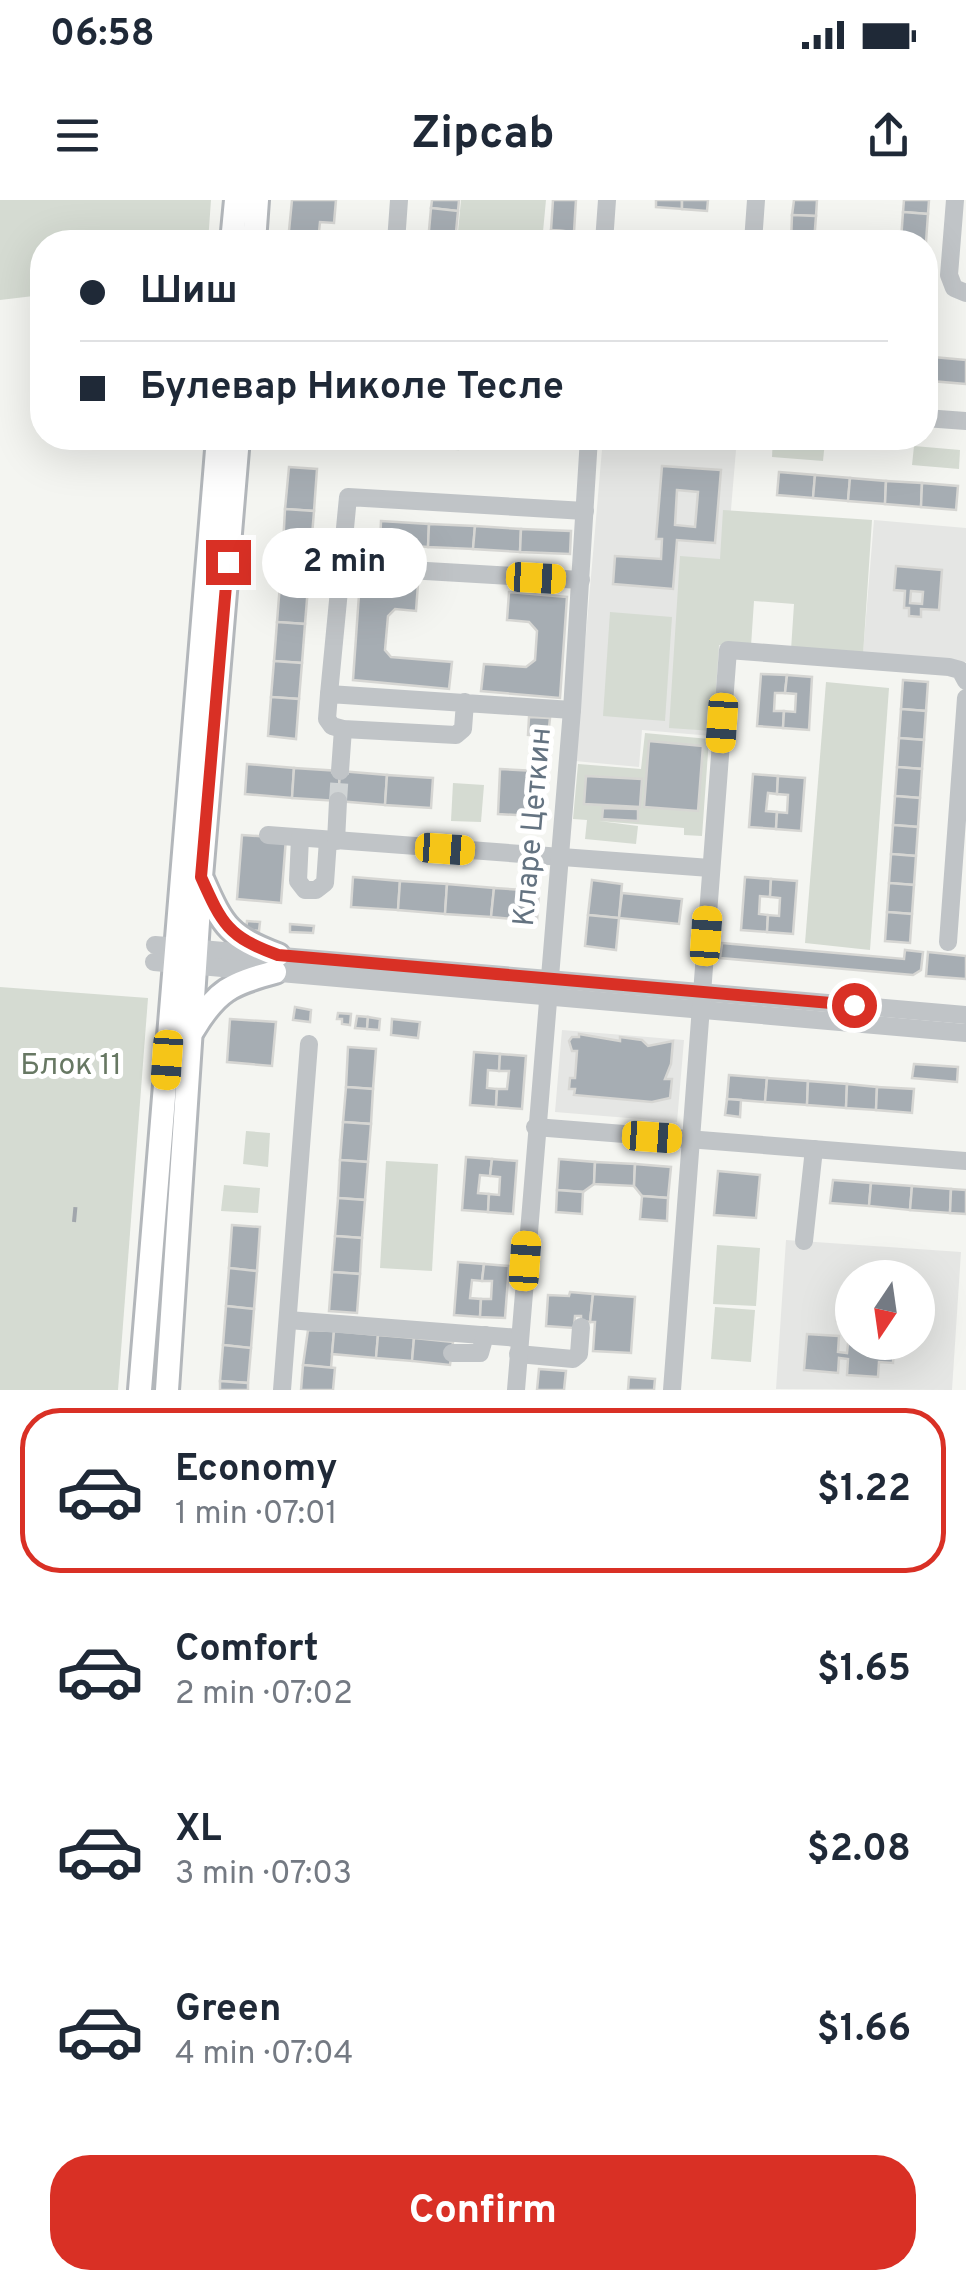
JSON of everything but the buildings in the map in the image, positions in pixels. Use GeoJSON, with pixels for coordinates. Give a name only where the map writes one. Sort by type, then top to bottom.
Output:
{"type":"FeatureCollection","features":[{"type":"Feature","properties":{"kind":"main road"},"geometry":{"type":"LineString","coordinates":[[233,230],[236,200]]}},
{"type":"Feature","properties":{"kind":"main road"},"geometry":{"type":"LineString","coordinates":[[255,230],[257,200]]}},
{"type":"Feature","properties":{"kind":"main road"},"geometry":{"type":"LineString","coordinates":[[140,1390],[217,450]]}},
{"type":"Feature","properties":{"kind":"main road"},"geometry":{"type":"LineString","coordinates":[[166,1390],[191,1033],[176,955],[201,877],[237,450]]}},
{"type":"Feature","properties":{"kind":"main road"},"geometry":{"type":"LineString","coordinates":[[201,877],[229,929],[276,963]]}},
{"type":"Feature","properties":{"kind":"main road"},"geometry":{"type":"LineString","coordinates":[[191,1033],[222,990],[276,963]]}},
{"type":"Feature","properties":{"kind":"street"},"geometry":{"type":"LineString","coordinates":[[397,230],[399,200]]}},
{"type":"Feature","properties":{"kind":"street"},"geometry":{"type":"LineString","coordinates":[[605,230],[607,200]]}},
{"type":"Feature","properties":{"kind":"street"},"geometry":{"type":"LineString","coordinates":[[753,230],[756,200]]}},
{"type":"Feature","properties":{"kind":"street"},"geometry":{"type":"LineString","coordinates":[[955,200],[949,276],[954,288],[966,293]]}},
{"type":"Feature","properties":{"kind":"street"},"geometry":{"type":"LineString","coordinates":[[938,419],[966,420]]}},
{"type":"Feature","properties":{"kind":"street","name":"Кларе Цеткин"},"geometry":{"type":"LineString","coordinates":[[516,1390],[572,710],[588,450]]}},
{"type":"Feature","properties":{"kind":"street"},"geometry":{"type":"LineString","coordinates":[[466,702],[463,729],[456,735],[344,729],[329,724],[348,497],[584,511]]}},
{"type":"Feature","properties":{"kind":"street"},"geometry":{"type":"LineString","coordinates":[[340,566],[580,580]]}},
{"type":"Feature","properties":{"kind":"street"},"geometry":{"type":"LineString","coordinates":[[672,1390],[728,650],[949,667],[960,670],[966,682]]}},
{"type":"Feature","properties":{"kind":"street","name":"Кларе Цеткин"},"geometry":{"type":"LineString","coordinates":[[329,694],[572,710]]}},
{"type":"Feature","properties":{"kind":"street"},"geometry":{"type":"LineString","coordinates":[[948,942],[966,698]]}},
{"type":"Feature","properties":{"kind":"street"},"geometry":{"type":"LineString","coordinates":[[340,772],[344,729]]}},
{"type":"Feature","properties":{"kind":"street"},"geometry":{"type":"LineString","coordinates":[[300,838],[298,881],[305,890],[316,890],[325,883],[338,801]]}},
{"type":"Feature","properties":{"kind":"street"},"geometry":{"type":"LineString","coordinates":[[268,835],[710,868]]}},
{"type":"Feature","properties":{"kind":"street"},"geometry":{"type":"LineString","coordinates":[[176,955],[701,1000],[966,1015]]}},
{"type":"Feature","properties":{"kind":"street"},"geometry":{"type":"LineString","coordinates":[[701,1000],[966,1033]]}},
{"type":"Feature","properties":{"kind":"street"},"geometry":{"type":"LineString","coordinates":[[282,1390],[309,1044]]}},
{"type":"Feature","properties":{"kind":"street"},"geometry":{"type":"LineString","coordinates":[[535,1127],[966,1160]]}},
{"type":"Feature","properties":{"kind":"street"},"geometry":{"type":"LineString","coordinates":[[804,1241],[814,1149]]}},
{"type":"Feature","properties":{"kind":"street"},"geometry":{"type":"LineString","coordinates":[[288,1320],[485,1335],[573,1359],[578,1354],[581,1327]]}},
{"type":"Feature","properties":{"kind":"street"},"geometry":{"type":"LineString","coordinates":[[452,1353],[480,1352],[485,1335]]}},
{"type":"Feature","properties":{"kind":"shaded area"},"geometry":{"type":"Polygon","coordinates":[[[602,450],[736,450],[712,736],[642,730],[639,767],[575,761],[602,450]]]}},
{"type":"Feature","properties":{"kind":"shaded area"},"geometry":{"type":"Polygon","coordinates":[[[874,520],[966,528],[966,662],[863,653],[874,520]]]}},
{"type":"Feature","properties":{"kind":"shaded area"},"geometry":{"type":"Polygon","coordinates":[[[562,1030],[684,1040],[677,1122],[555,1112],[562,1030]]]}},
{"type":"Feature","properties":{"kind":"shaded area"},"geometry":{"type":"Polygon","coordinates":[[[786,1240],[961,1252],[952,1390],[776,1389],[786,1240]]]}},
{"type":"Feature","properties":{"kind":"green space"},"geometry":{"type":"Polygon","coordinates":[[[0,200],[211,200],[209,230],[30,230],[30,296],[0,300],[0,200]]]}},
{"type":"Feature","properties":{"kind":"green space"},"geometry":{"type":"Polygon","coordinates":[[[461,200],[546,200],[543,230],[458,230],[461,200]]]}},
{"type":"Feature","properties":{"kind":"green space"},"geometry":{"type":"Polygon","coordinates":[[[772,450],[824,450],[823,461],[772,457],[772,450]]]}},
{"type":"Feature","properties":{"kind":"green space"},"geometry":{"type":"Polygon","coordinates":[[[914,450],[960,450],[959,469],[912,465],[914,450]]]}},
{"type":"Feature","properties":{"kind":"green space"},"geometry":{"type":"Polygon","coordinates":[[[723,510],[872,520],[863,655],[791,650],[794,604],[754,601],[751,646],[719,645],[713,731],[669,728],[680,556],[720,559],[723,510]]]}},
{"type":"Feature","properties":{"kind":"green space"},"geometry":{"type":"Polygon","coordinates":[[[610,612],[672,617],[665,721],[603,716],[610,612]]]}},
{"type":"Feature","properties":{"kind":"green space"},"geometry":{"type":"Polygon","coordinates":[[[826,682],[889,688],[870,950],[805,943],[826,682]]]}},
{"type":"Feature","properties":{"kind":"green space"},"geometry":{"type":"Polygon","coordinates":[[[645,733],[709,739],[702,836],[684,835],[684,828],[599,821],[638,826],[636,844],[585,839],[587,820],[573,819],[578,764],[641,769],[645,733]]]}},
{"type":"Feature","properties":{"kind":"green space"},"geometry":{"type":"Polygon","coordinates":[[[453,783],[484,785],[481,822],[451,821],[453,783]]]}},
{"type":"Feature","properties":{"kind":"green space","name":"Блок 11"},"geometry":{"type":"Polygon","coordinates":[[[0,987],[148,998],[118,1390],[0,1390],[0,987]]]}},
{"type":"Feature","properties":{"kind":"green space"},"geometry":{"type":"Polygon","coordinates":[[[246,1131],[270,1133],[268,1167],[243,1164],[246,1131]]]}},
{"type":"Feature","properties":{"kind":"green space"},"geometry":{"type":"Polygon","coordinates":[[[386,1161],[438,1164],[432,1271],[380,1268],[386,1161]]]}},
{"type":"Feature","properties":{"kind":"green space"},"geometry":{"type":"Polygon","coordinates":[[[224,1185],[260,1188],[258,1213],[221,1211],[224,1185]]]}},
{"type":"Feature","properties":{"kind":"green space"},"geometry":{"type":"Polygon","coordinates":[[[717,1245],[760,1248],[756,1306],[713,1304],[717,1245]]]}},
{"type":"Feature","properties":{"kind":"green space"},"geometry":{"type":"Polygon","coordinates":[[[715,1307],[755,1310],[751,1362],[711,1359],[715,1307]]]}},
{"type":"Feature","properties":{"kind":"tunnel"},"geometry":{"type":"LineString","coordinates":[[338,801],[340,771]]}},
{"type":"Feature","properties":{"kind":"railway"},"geometry":{"type":"LineString","coordinates":[[74,1222],[76,1201]]}},
{"type":"Feature","properties":{"kind":"route"},"geometry":{"type":"LineString","coordinates":[[228,562],[201,877],[216,911],[245,943],[278,955],[854,1005]]}}]}
